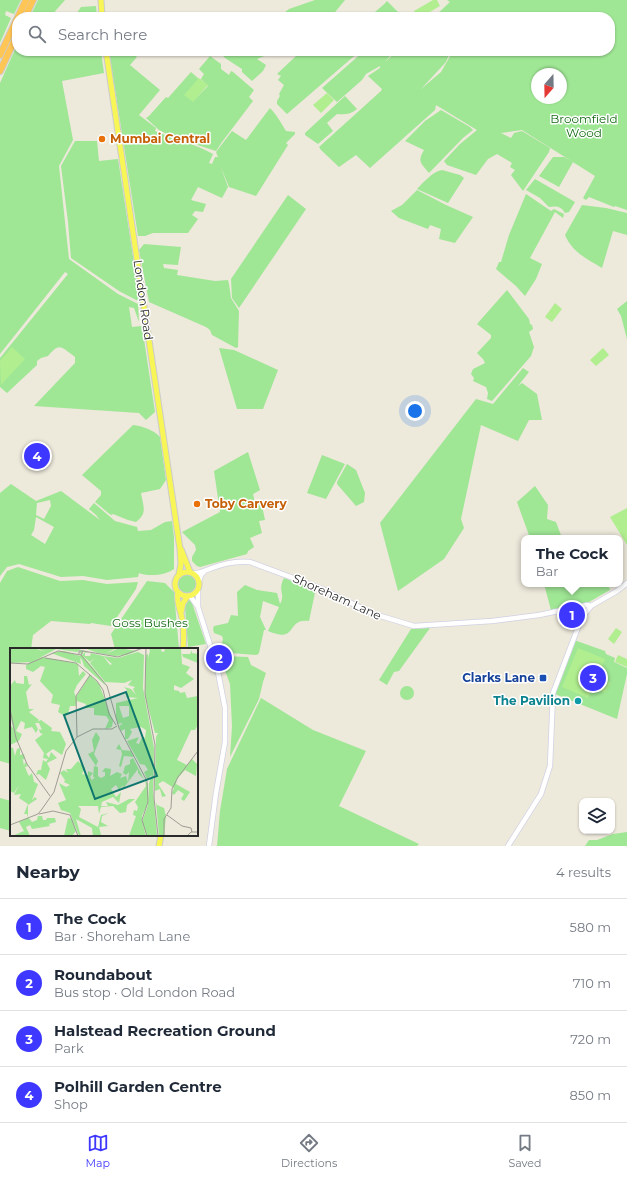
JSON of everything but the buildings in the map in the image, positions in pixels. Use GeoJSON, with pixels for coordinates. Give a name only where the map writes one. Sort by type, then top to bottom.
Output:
{"type":"FeatureCollection","features":[{"type":"Feature","properties":{"kind":"highway"},"geometry":{"type":"LineString","coordinates":[[20,12],[26,0]]}},
{"type":"Feature","properties":{"kind":"highway"},"geometry":{"type":"LineString","coordinates":[[27,12],[33,0]]}},
{"type":"Feature","properties":{"kind":"highway"},"geometry":{"type":"LineString","coordinates":[[0,55],[12,29]]}},
{"type":"Feature","properties":{"kind":"highway"},"geometry":{"type":"LineString","coordinates":[[0,71],[12,46]]}},
{"type":"Feature","properties":{"kind":"main road"},"geometry":{"type":"LineString","coordinates":[[101,0],[102,12]]}},
{"type":"Feature","properties":{"kind":"main road","name":"London Road"},"geometry":{"type":"LineString","coordinates":[[107,56],[180,548],[181,564],[179,574]]}},
{"type":"Feature","properties":{"kind":"main road","name":"London Road"},"geometry":{"type":"LineString","coordinates":[[180,548],[192,572]]}},
{"type":"Feature","properties":{"kind":"main road"},"geometry":{"type":"LineString","coordinates":[[181,614],[183,603],[189,596],[198,590],[200,586],[199,581],[192,572],[184,572],[179,574],[176,579],[175,586],[178,592],[182,595],[189,596]]}},
{"type":"Feature","properties":{"kind":"main road"},"geometry":{"type":"LineString","coordinates":[[178,592],[177,601],[183,629],[183,648]]}},
{"type":"Feature","properties":{"kind":"main road"},"geometry":{"type":"LineString","coordinates":[[159,846],[161,836]]}},
{"type":"Feature","properties":{"kind":"street","name":"Shoreham Lane"},"geometry":{"type":"LineString","coordinates":[[192,572],[198,573],[226,563],[254,563],[320,588],[374,614],[414,626],[539,615],[587,605],[591,606]]}},
{"type":"Feature","properties":{"kind":"street"},"geometry":{"type":"LineString","coordinates":[[199,581],[201,575],[205,571]]}},
{"type":"Feature","properties":{"kind":"street"},"geometry":{"type":"LineString","coordinates":[[508,846],[541,794],[550,766],[553,693],[582,617],[591,606],[622,587]]}},
{"type":"Feature","properties":{"kind":"street"},"geometry":{"type":"LineString","coordinates":[[198,590],[198,607],[220,677],[225,708],[225,742],[209,846]]}},
{"type":"Feature","properties":{"kind":"street"},"geometry":{"type":"LineString","coordinates":[[189,596],[198,607]]}},
{"type":"Feature","properties":{"kind":"green space"},"geometry":{"type":"Polygon","coordinates":[[[0,0],[21,0],[15,12],[12,13],[6,11],[5,15],[11,18],[0,43],[0,0]]]}},
{"type":"Feature","properties":{"kind":"green space"},"geometry":{"type":"Polygon","coordinates":[[[38,0],[65,0],[54,12],[32,12],[38,0]]]}},
{"type":"Feature","properties":{"kind":"green space"},"geometry":{"type":"Polygon","coordinates":[[[315,0],[345,0],[335,12],[285,12],[289,9],[315,0]]]}},
{"type":"Feature","properties":{"kind":"green space"},"geometry":{"type":"Polygon","coordinates":[[[433,0],[437,0],[440,6],[430,12],[414,11],[433,0]]]}},
{"type":"Feature","properties":{"kind":"green space","name":"Broomfield Wood"},"geometry":{"type":"Polygon","coordinates":[[[447,0],[627,0],[627,210],[614,207],[589,197],[586,200],[583,198],[595,176],[522,130],[501,133],[511,138],[514,133],[522,131],[550,148],[549,152],[523,191],[511,175],[515,170],[510,167],[512,163],[497,154],[488,159],[476,175],[447,165],[444,161],[460,144],[477,130],[436,105],[435,110],[370,168],[356,155],[339,167],[319,147],[382,89],[368,76],[380,68],[380,66],[366,74],[362,80],[337,102],[322,88],[358,56],[390,56],[385,62],[392,56],[449,56],[446,62],[421,89],[441,72],[450,56],[615,56],[615,12],[439,12],[450,2],[447,0]]]}},
{"type":"Feature","properties":{"kind":"green space"},"geometry":{"type":"Polygon","coordinates":[[[387,1],[398,12],[375,12],[387,1]]]}},
{"type":"Feature","properties":{"kind":"green space"},"geometry":{"type":"Polygon","coordinates":[[[96,6],[97,12],[78,12],[81,7],[96,6]]]}},
{"type":"Feature","properties":{"kind":"green space"},"geometry":{"type":"Polygon","coordinates":[[[12,56],[102,56],[104,73],[62,81],[73,140],[59,166],[69,259],[118,294],[138,304],[139,322],[134,308],[129,307],[132,327],[142,326],[155,412],[146,420],[139,413],[34,406],[75,363],[75,357],[61,348],[55,349],[48,356],[37,361],[37,365],[7,393],[0,387],[0,358],[68,274],[65,272],[0,354],[0,83],[12,56]]]}},
{"type":"Feature","properties":{"kind":"green space"},"geometry":{"type":"Polygon","coordinates":[[[110,56],[137,57],[130,65],[160,90],[139,115],[156,128],[155,131],[192,144],[213,154],[209,163],[212,164],[215,157],[218,157],[216,152],[232,131],[246,140],[270,108],[286,131],[295,132],[295,134],[286,143],[288,145],[256,196],[229,187],[220,165],[228,187],[222,198],[198,187],[191,200],[206,204],[203,212],[195,211],[192,215],[198,219],[188,233],[153,233],[145,236],[138,236],[110,56]]]}},
{"type":"Feature","properties":{"kind":"green space"},"geometry":{"type":"Polygon","coordinates":[[[210,56],[221,64],[221,69],[229,75],[231,71],[233,72],[254,90],[249,97],[253,101],[216,151],[173,137],[159,130],[146,118],[166,97],[168,98],[191,72],[199,79],[193,101],[208,86],[201,79],[204,74],[199,69],[210,56]]]}},
{"type":"Feature","properties":{"kind":"green space"},"geometry":{"type":"Polygon","coordinates":[[[223,56],[264,56],[257,59],[266,65],[263,71],[252,81],[242,72],[242,69],[223,56]]]}},
{"type":"Feature","properties":{"kind":"green space"},"geometry":{"type":"Polygon","coordinates":[[[296,56],[354,56],[287,114],[277,104],[280,96],[279,94],[284,85],[278,80],[281,76],[277,74],[296,56]]]}},
{"type":"Feature","properties":{"kind":"green space"},"geometry":{"type":"Polygon","coordinates":[[[199,78],[208,85],[193,102],[184,95],[199,78]]]}},
{"type":"Feature","properties":{"kind":"green space"},"geometry":{"type":"Polygon","coordinates":[[[327,93],[334,100],[321,113],[313,105],[327,93]]]}},
{"type":"Feature","properties":{"kind":"green space"},"geometry":{"type":"Polygon","coordinates":[[[345,96],[357,109],[348,114],[337,114],[328,122],[327,123],[333,131],[318,144],[305,135],[305,133],[345,96]]]}},
{"type":"Feature","properties":{"kind":"green space"},"geometry":{"type":"Polygon","coordinates":[[[441,110],[473,130],[463,138],[429,173],[420,160],[424,150],[405,141],[425,121],[441,110]]]}},
{"type":"Feature","properties":{"kind":"green space"},"geometry":{"type":"Polygon","coordinates":[[[75,141],[97,141],[99,161],[118,159],[140,302],[119,291],[71,258],[61,166],[75,141]]]}},
{"type":"Feature","properties":{"kind":"green space"},"geometry":{"type":"Polygon","coordinates":[[[553,157],[564,157],[573,162],[559,187],[539,176],[553,157]]]}},
{"type":"Feature","properties":{"kind":"green space"},"geometry":{"type":"Polygon","coordinates":[[[442,170],[460,175],[464,178],[448,203],[417,189],[425,180],[442,170]]]}},
{"type":"Feature","properties":{"kind":"green space"},"geometry":{"type":"Polygon","coordinates":[[[535,179],[575,202],[569,212],[565,213],[558,207],[549,207],[540,198],[526,190],[535,179]]]}},
{"type":"Feature","properties":{"kind":"green space"},"geometry":{"type":"Polygon","coordinates":[[[417,190],[473,217],[455,243],[439,239],[441,229],[430,225],[428,229],[399,218],[391,211],[402,205],[417,190]]]}},
{"type":"Feature","properties":{"kind":"green space"},"geometry":{"type":"Polygon","coordinates":[[[526,194],[551,211],[554,209],[564,214],[563,218],[555,212],[530,258],[542,264],[536,279],[525,296],[496,269],[499,262],[501,262],[509,235],[526,194]]]}},
{"type":"Feature","properties":{"kind":"green space"},"geometry":{"type":"Polygon","coordinates":[[[288,195],[306,209],[239,308],[232,298],[231,279],[288,195]]]}},
{"type":"Feature","properties":{"kind":"green space"},"geometry":{"type":"Polygon","coordinates":[[[582,205],[606,208],[627,213],[627,235],[613,231],[602,268],[576,251],[565,235],[582,205]]]}},
{"type":"Feature","properties":{"kind":"green space"},"geometry":{"type":"Polygon","coordinates":[[[144,244],[181,247],[178,265],[163,264],[164,268],[178,270],[177,275],[215,281],[228,280],[231,298],[239,311],[238,347],[236,348],[212,335],[210,330],[206,327],[149,302],[139,250],[144,244]]]}},
{"type":"Feature","properties":{"kind":"green space"},"geometry":{"type":"Polygon","coordinates":[[[507,290],[532,325],[533,329],[529,332],[534,347],[531,356],[492,401],[487,399],[488,393],[486,387],[473,381],[474,378],[471,374],[473,369],[485,363],[477,353],[491,338],[491,335],[477,324],[507,290]]]}},
{"type":"Feature","properties":{"kind":"green space"},"geometry":{"type":"Polygon","coordinates":[[[627,301],[627,339],[621,316],[617,309],[627,301]]]}},
{"type":"Feature","properties":{"kind":"green space"},"geometry":{"type":"Polygon","coordinates":[[[555,303],[562,309],[552,322],[545,317],[555,303]]]}},
{"type":"Feature","properties":{"kind":"green space"},"geometry":{"type":"Polygon","coordinates":[[[12,347],[25,359],[1,385],[0,361],[12,347]]]}},
{"type":"Feature","properties":{"kind":"green space"},"geometry":{"type":"Polygon","coordinates":[[[219,348],[234,350],[278,370],[263,409],[237,409],[219,348]]]}},
{"type":"Feature","properties":{"kind":"green space"},"geometry":{"type":"Polygon","coordinates":[[[603,348],[609,355],[596,366],[590,360],[603,348]]]}},
{"type":"Feature","properties":{"kind":"green space"},"geometry":{"type":"Polygon","coordinates":[[[523,368],[529,372],[518,386],[522,383],[537,394],[542,420],[529,420],[518,441],[481,425],[461,519],[464,528],[444,559],[398,591],[380,523],[476,399],[493,404],[523,368]]]}},
{"type":"Feature","properties":{"kind":"green space"},"geometry":{"type":"Polygon","coordinates":[[[133,425],[155,432],[160,437],[166,480],[160,489],[141,493],[144,509],[142,516],[136,522],[113,514],[111,515],[95,502],[101,495],[101,491],[82,475],[133,425]]]}},
{"type":"Feature","properties":{"kind":"green space"},"geometry":{"type":"Polygon","coordinates":[[[248,452],[260,490],[253,494],[255,503],[261,501],[265,520],[259,521],[262,533],[250,538],[254,547],[248,551],[247,554],[200,567],[197,566],[192,561],[192,557],[196,550],[195,545],[182,532],[220,512],[214,471],[248,452]]]}},
{"type":"Feature","properties":{"kind":"green space"},"geometry":{"type":"Polygon","coordinates":[[[322,455],[345,464],[326,499],[307,493],[322,455]]]}},
{"type":"Feature","properties":{"kind":"green space"},"geometry":{"type":"Polygon","coordinates":[[[347,464],[356,470],[365,493],[364,502],[356,506],[337,484],[347,464]]]}},
{"type":"Feature","properties":{"kind":"green space"},"geometry":{"type":"Polygon","coordinates":[[[11,484],[36,501],[61,491],[100,520],[89,509],[94,503],[115,521],[137,527],[138,531],[151,530],[165,522],[172,521],[174,537],[174,569],[162,574],[147,575],[139,573],[138,577],[107,580],[83,576],[61,577],[19,564],[7,567],[0,576],[0,493],[11,484]],[[50,500],[37,503],[36,515],[44,519],[51,506],[50,500]],[[36,517],[34,530],[31,535],[45,544],[54,527],[36,517]]]}},
{"type":"Feature","properties":{"kind":"green space"},"geometry":{"type":"Polygon","coordinates":[[[535,486],[548,505],[547,519],[556,522],[561,535],[529,535],[517,502],[535,486]]]}},
{"type":"Feature","properties":{"kind":"green space"},"geometry":{"type":"Polygon","coordinates":[[[627,508],[627,545],[623,538],[623,535],[621,535],[610,517],[627,508]]]}},
{"type":"Feature","properties":{"kind":"green space","name":"Goss Bushes"},"geometry":{"type":"Polygon","coordinates":[[[18,567],[60,581],[83,580],[107,584],[138,582],[136,589],[111,626],[91,623],[51,621],[33,635],[31,648],[10,648],[10,764],[0,761],[0,583],[7,571],[18,567]]]}},
{"type":"Feature","properties":{"kind":"green space"},"geometry":{"type":"Polygon","coordinates":[[[187,574],[194,577],[197,584],[194,591],[187,594],[180,591],[177,584],[180,577],[187,574]]]}},
{"type":"Feature","properties":{"kind":"green space"},"geometry":{"type":"Polygon","coordinates":[[[284,578],[307,587],[308,585],[316,588],[309,621],[297,623],[288,633],[284,634],[268,631],[279,607],[263,601],[260,617],[266,630],[264,630],[259,653],[257,655],[218,652],[217,646],[222,643],[223,639],[222,636],[214,633],[213,629],[214,626],[228,623],[231,615],[238,616],[237,592],[245,585],[257,590],[277,593],[280,604],[282,601],[281,586],[284,578]]]}},
{"type":"Feature","properties":{"kind":"green space","name":"Goss Bushes"},"geometry":{"type":"Polygon","coordinates":[[[147,581],[165,583],[174,592],[179,648],[115,648],[111,634],[147,581]]]}},
{"type":"Feature","properties":{"kind":"green space"},"geometry":{"type":"Polygon","coordinates":[[[545,587],[609,587],[610,590],[589,602],[551,610],[545,587]]]}},
{"type":"Feature","properties":{"kind":"green space"},"geometry":{"type":"Polygon","coordinates":[[[189,599],[192,603],[206,644],[188,647],[185,607],[189,599]]]}},
{"type":"Feature","properties":{"kind":"green space"},"geometry":{"type":"Polygon","coordinates":[[[430,628],[399,671],[394,672],[387,685],[379,680],[411,629],[430,628]]]}},
{"type":"Feature","properties":{"kind":"green space"},"geometry":{"type":"Polygon","coordinates":[[[616,628],[622,632],[614,644],[608,639],[616,628]]]}},
{"type":"Feature","properties":{"kind":"green space"},"geometry":{"type":"Polygon","coordinates":[[[574,640],[605,651],[606,654],[615,658],[614,662],[627,668],[617,719],[555,694],[574,640]]]}},
{"type":"Feature","properties":{"kind":"green space"},"geometry":{"type":"Polygon","coordinates":[[[578,648],[605,659],[588,698],[562,687],[578,648]]]}},
{"type":"Feature","properties":{"kind":"green space"},"geometry":{"type":"Polygon","coordinates":[[[618,655],[627,659],[627,667],[615,662],[618,655]]]}},
{"type":"Feature","properties":{"kind":"green space"},"geometry":{"type":"Polygon","coordinates":[[[223,656],[248,657],[251,665],[266,673],[259,699],[230,757],[232,726],[230,684],[221,660],[223,656]]]}},
{"type":"Feature","properties":{"kind":"green space"},"geometry":{"type":"Polygon","coordinates":[[[601,677],[611,683],[605,693],[595,687],[601,677]]]}},
{"type":"Feature","properties":{"kind":"green space"},"geometry":{"type":"Polygon","coordinates":[[[404,686],[410,686],[414,690],[414,696],[410,700],[404,700],[400,696],[400,690],[404,686]]]}},
{"type":"Feature","properties":{"kind":"green space"},"geometry":{"type":"Polygon","coordinates":[[[261,698],[313,730],[366,751],[339,806],[419,844],[417,846],[217,846],[220,811],[227,769],[261,698]]]}},
{"type":"Feature","properties":{"kind":"green space"},"geometry":{"type":"Polygon","coordinates":[[[0,798],[10,801],[10,831],[0,828],[0,798]]]}},
{"type":"Feature","properties":{"kind":"green space"},"geometry":{"type":"Polygon","coordinates":[[[627,832],[627,846],[585,846],[589,840],[597,840],[615,834],[627,832]]]}},
{"type":"Feature","properties":{"kind":"place","name":"Mumbai Central"},"geometry":{"type":"Point","coordinates":[102,139]}},
{"type":"Feature","properties":{"kind":"place","name":"Polhill Garden Centre"},"geometry":{"type":"Point","coordinates":[37,456]}},
{"type":"Feature","properties":{"kind":"place","name":"Toby Carvery"},"geometry":{"type":"Point","coordinates":[197,504]}},
{"type":"Feature","properties":{"kind":"place","name":"The Cock"},"geometry":{"type":"Point","coordinates":[572,615]}},
{"type":"Feature","properties":{"kind":"place","name":"Roundabout"},"geometry":{"type":"Point","coordinates":[219,658]}},
{"type":"Feature","properties":{"kind":"place","name":"Clarks Lane"},"geometry":{"type":"Point","coordinates":[543,678]}},
{"type":"Feature","properties":{"kind":"place","name":"Halstead Recreation Ground"},"geometry":{"type":"Point","coordinates":[593,678]}},
{"type":"Feature","properties":{"kind":"place","name":"The Pavilion"},"geometry":{"type":"Point","coordinates":[578,701]}}]}
